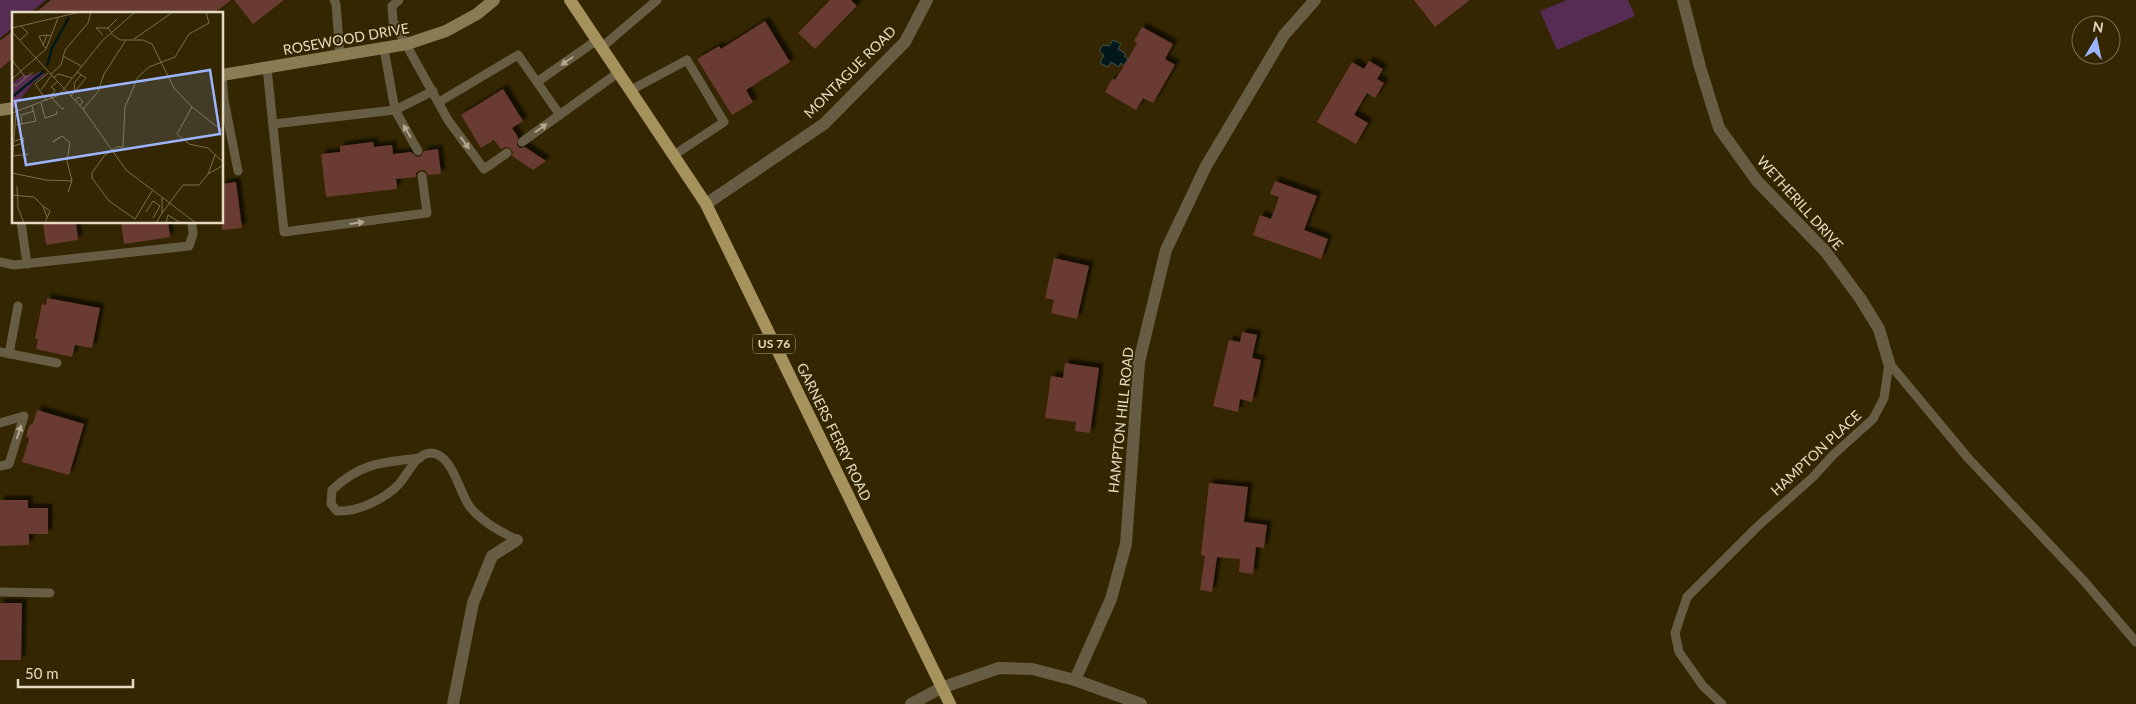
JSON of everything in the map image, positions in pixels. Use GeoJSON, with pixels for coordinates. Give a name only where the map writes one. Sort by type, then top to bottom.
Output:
{"type":"FeatureCollection","features":[{"type":"Feature","properties":{"kind":"main road","name":"ROSEWOOD DRIVE"},"geometry":{"type":"LineString","coordinates":[[224,75],[407,44],[446,31],[477,14],[494,0]]}},
{"type":"Feature","properties":{"kind":"main road","name":"GARNERS FERRY ROAD"},"geometry":{"type":"LineString","coordinates":[[570,0],[706,204],[950,704]]}},
{"type":"Feature","properties":{"kind":"street","name":"MONTAGUE ROAD"},"geometry":{"type":"LineString","coordinates":[[706,204],[824,124],[905,42],[927,0]]}},
{"type":"Feature","properties":{"kind":"street","name":"HAMPTON HILL ROAD"},"geometry":{"type":"LineString","coordinates":[[1075,680],[1111,599],[1126,544],[1139,362],[1166,250],[1206,166],[1284,35],[1315,0]]}},
{"type":"Feature","properties":{"kind":"street","name":"WETHERILL DRIVE"},"geometry":{"type":"LineString","coordinates":[[1683,0],[1700,67],[1719,128],[1757,180],[1825,251],[1860,298],[1879,330],[1889,363]]}},
{"type":"Feature","properties":{"kind":"street"},"geometry":{"type":"LineString","coordinates":[[453,704],[473,603],[492,556],[517,540]]}},
{"type":"Feature","properties":{"kind":"street"},"geometry":{"type":"LineString","coordinates":[[910,704],[941,688],[999,668],[1032,669],[1075,680],[1141,704]]}},
{"type":"Feature","properties":{"kind":"lane"},"geometry":{"type":"LineString","coordinates":[[334,0],[336,4],[340,56]]}},
{"type":"Feature","properties":{"kind":"lane"},"geometry":{"type":"LineString","coordinates":[[399,0],[392,6],[393,21],[448,120],[484,169],[507,153]]}},
{"type":"Feature","properties":{"kind":"lane"},"geometry":{"type":"LineString","coordinates":[[537,82],[599,43],[653,2]]}},
{"type":"Feature","properties":{"kind":"lane"},"geometry":{"type":"LineString","coordinates":[[384,49],[395,110],[418,151]]}},
{"type":"Feature","properties":{"kind":"lane"},"geometry":{"type":"LineString","coordinates":[[439,102],[518,55],[560,115]]}},
{"type":"Feature","properties":{"kind":"lane"},"geometry":{"type":"LineString","coordinates":[[631,90],[687,60],[724,122],[674,155]]}},
{"type":"Feature","properties":{"kind":"lane"},"geometry":{"type":"LineString","coordinates":[[266,68],[284,232],[427,214],[422,176]]}},
{"type":"Feature","properties":{"kind":"lane"},"geometry":{"type":"LineString","coordinates":[[522,142],[618,72]]}},
{"type":"Feature","properties":{"kind":"lane"},"geometry":{"type":"LineString","coordinates":[[273,124],[395,110],[433,91]]}},
{"type":"Feature","properties":{"kind":"lane"},"geometry":{"type":"LineString","coordinates":[[224,100],[238,171]]}},
{"type":"Feature","properties":{"kind":"lane"},"geometry":{"type":"LineString","coordinates":[[21,224],[27,264]]}},
{"type":"Feature","properties":{"kind":"lane"},"geometry":{"type":"LineString","coordinates":[[0,262],[14,265],[27,264],[189,246],[193,234],[192,224]]}},
{"type":"Feature","properties":{"kind":"lane"},"geometry":{"type":"LineString","coordinates":[[18,306],[5,353],[57,363]]}},
{"type":"Feature","properties":{"kind":"lane"},"geometry":{"type":"LineString","coordinates":[[1889,363],[1968,458],[2084,581],[2136,642]]}},
{"type":"Feature","properties":{"kind":"lane","name":"HAMPTON PLACE"},"geometry":{"type":"LineString","coordinates":[[1722,704],[1703,686],[1679,652],[1675,633],[1687,598],[1758,526],[1813,477],[1833,455],[1873,419],[1884,398],[1889,363]]}},
{"type":"Feature","properties":{"kind":"lane"},"geometry":{"type":"LineString","coordinates":[[0,423],[24,416],[9,464],[0,466]]}},
{"type":"Feature","properties":{"kind":"lane"},"geometry":{"type":"LineString","coordinates":[[420,458],[398,484],[383,497],[347,512],[337,511],[331,504],[332,490],[346,477],[361,468],[385,462],[420,458],[435,453],[442,456],[450,466],[469,506],[484,522],[517,540]]}},
{"type":"Feature","properties":{"kind":"lane"},"geometry":{"type":"LineString","coordinates":[[0,592],[50,593]]}},
{"type":"Feature","properties":{"kind":"shaded area"},"geometry":{"type":"Polygon","coordinates":[[[0,0],[46,0],[31,12],[12,12],[12,29],[0,38],[0,0]]]}},
{"type":"Feature","properties":{"kind":"shaded area"},"geometry":{"type":"Polygon","coordinates":[[[1567,0],[1628,0],[1635,16],[1557,50],[1540,11],[1567,0]]]}},
{"type":"Feature","properties":{"kind":"water"},"geometry":{"type":"Polygon","coordinates":[[[1113,40],[1121,44],[1118,49],[1126,54],[1124,56],[1128,59],[1124,65],[1121,63],[1119,67],[1111,62],[1108,67],[1100,63],[1104,55],[1099,51],[1103,45],[1109,46],[1113,40]]]}},
{"type":"Feature","properties":{"kind":"building"},"geometry":{"type":"Polygon","coordinates":[[[51,0],[231,0],[216,12],[36,12],[51,0]]]}},
{"type":"Feature","properties":{"kind":"building"},"geometry":{"type":"Polygon","coordinates":[[[234,0],[284,0],[253,24],[234,0]]]}},
{"type":"Feature","properties":{"kind":"building"},"geometry":{"type":"Polygon","coordinates":[[[830,0],[851,0],[857,6],[815,49],[798,33],[830,0]]]}},
{"type":"Feature","properties":{"kind":"building"},"geometry":{"type":"Polygon","coordinates":[[[1414,0],[1470,0],[1435,27],[1414,0]]]}},
{"type":"Feature","properties":{"kind":"building"},"geometry":{"type":"Polygon","coordinates":[[[765,21],[790,62],[746,90],[753,102],[732,115],[697,59],[719,46],[721,49],[765,21]]]}},
{"type":"Feature","properties":{"kind":"building"},"geometry":{"type":"Polygon","coordinates":[[[1142,27],[1173,44],[1165,59],[1175,65],[1153,103],[1143,98],[1136,110],[1105,92],[1112,79],[1115,80],[1127,61],[1137,43],[1134,41],[1142,27]]]}},
{"type":"Feature","properties":{"kind":"building"},"geometry":{"type":"Polygon","coordinates":[[[12,32],[12,59],[0,69],[0,41],[12,32]]]}},
{"type":"Feature","properties":{"kind":"building"},"geometry":{"type":"Polygon","coordinates":[[[1369,61],[1383,69],[1377,79],[1384,83],[1375,98],[1367,93],[1354,115],[1368,123],[1356,144],[1317,122],[1352,62],[1364,69],[1369,61]]]}},
{"type":"Feature","properties":{"kind":"building"},"geometry":{"type":"Polygon","coordinates":[[[503,89],[523,121],[512,128],[518,137],[517,145],[520,148],[525,147],[546,161],[533,170],[512,156],[513,152],[510,148],[501,149],[494,140],[481,148],[461,115],[503,89]]]}},
{"type":"Feature","properties":{"kind":"building"},"geometry":{"type":"Polygon","coordinates":[[[373,142],[374,147],[392,145],[393,154],[411,152],[417,157],[421,156],[424,151],[438,149],[441,174],[428,175],[425,170],[421,170],[416,173],[416,177],[396,179],[397,189],[326,197],[321,154],[340,152],[340,146],[373,142]]]}},
{"type":"Feature","properties":{"kind":"building"},"geometry":{"type":"Polygon","coordinates":[[[1275,181],[1317,196],[1304,230],[1328,239],[1321,259],[1253,235],[1260,215],[1271,219],[1279,197],[1270,194],[1275,181]]]}},
{"type":"Feature","properties":{"kind":"building"},"geometry":{"type":"Polygon","coordinates":[[[236,182],[242,228],[222,230],[222,224],[224,224],[224,184],[236,182]]]}},
{"type":"Feature","properties":{"kind":"building"},"geometry":{"type":"Polygon","coordinates":[[[43,224],[76,224],[78,240],[46,245],[43,224]]]}},
{"type":"Feature","properties":{"kind":"building"},"geometry":{"type":"Polygon","coordinates":[[[121,224],[168,224],[170,237],[124,244],[121,224]]]}},
{"type":"Feature","properties":{"kind":"building"},"geometry":{"type":"Polygon","coordinates":[[[1054,258],[1089,266],[1077,319],[1051,313],[1054,300],[1045,298],[1054,258]]]}},
{"type":"Feature","properties":{"kind":"building"},"geometry":{"type":"Polygon","coordinates":[[[47,298],[100,308],[92,348],[75,345],[72,357],[36,349],[38,339],[35,339],[42,304],[46,305],[47,298]]]}},
{"type":"Feature","properties":{"kind":"building"},"geometry":{"type":"Polygon","coordinates":[[[1242,332],[1257,335],[1252,358],[1261,360],[1252,402],[1240,399],[1238,412],[1213,406],[1229,340],[1240,342],[1242,332]]]}},
{"type":"Feature","properties":{"kind":"building"},"geometry":{"type":"Polygon","coordinates":[[[1065,363],[1099,368],[1090,433],[1075,431],[1076,422],[1045,418],[1051,376],[1063,378],[1065,363]]]}},
{"type":"Feature","properties":{"kind":"building"},"geometry":{"type":"Polygon","coordinates":[[[37,410],[84,424],[69,475],[22,462],[29,439],[26,436],[37,410]]]}},
{"type":"Feature","properties":{"kind":"building"},"geometry":{"type":"Polygon","coordinates":[[[1209,483],[1248,487],[1244,522],[1267,525],[1264,548],[1256,547],[1253,574],[1239,572],[1240,559],[1217,557],[1212,592],[1200,590],[1205,556],[1201,555],[1209,483]]]}},
{"type":"Feature","properties":{"kind":"building"},"geometry":{"type":"Polygon","coordinates":[[[0,500],[28,500],[28,508],[48,508],[48,534],[29,534],[29,545],[0,546],[0,500]]]}},
{"type":"Feature","properties":{"kind":"building"},"geometry":{"type":"Polygon","coordinates":[[[0,603],[22,603],[21,660],[0,660],[0,603]]]}}]}
